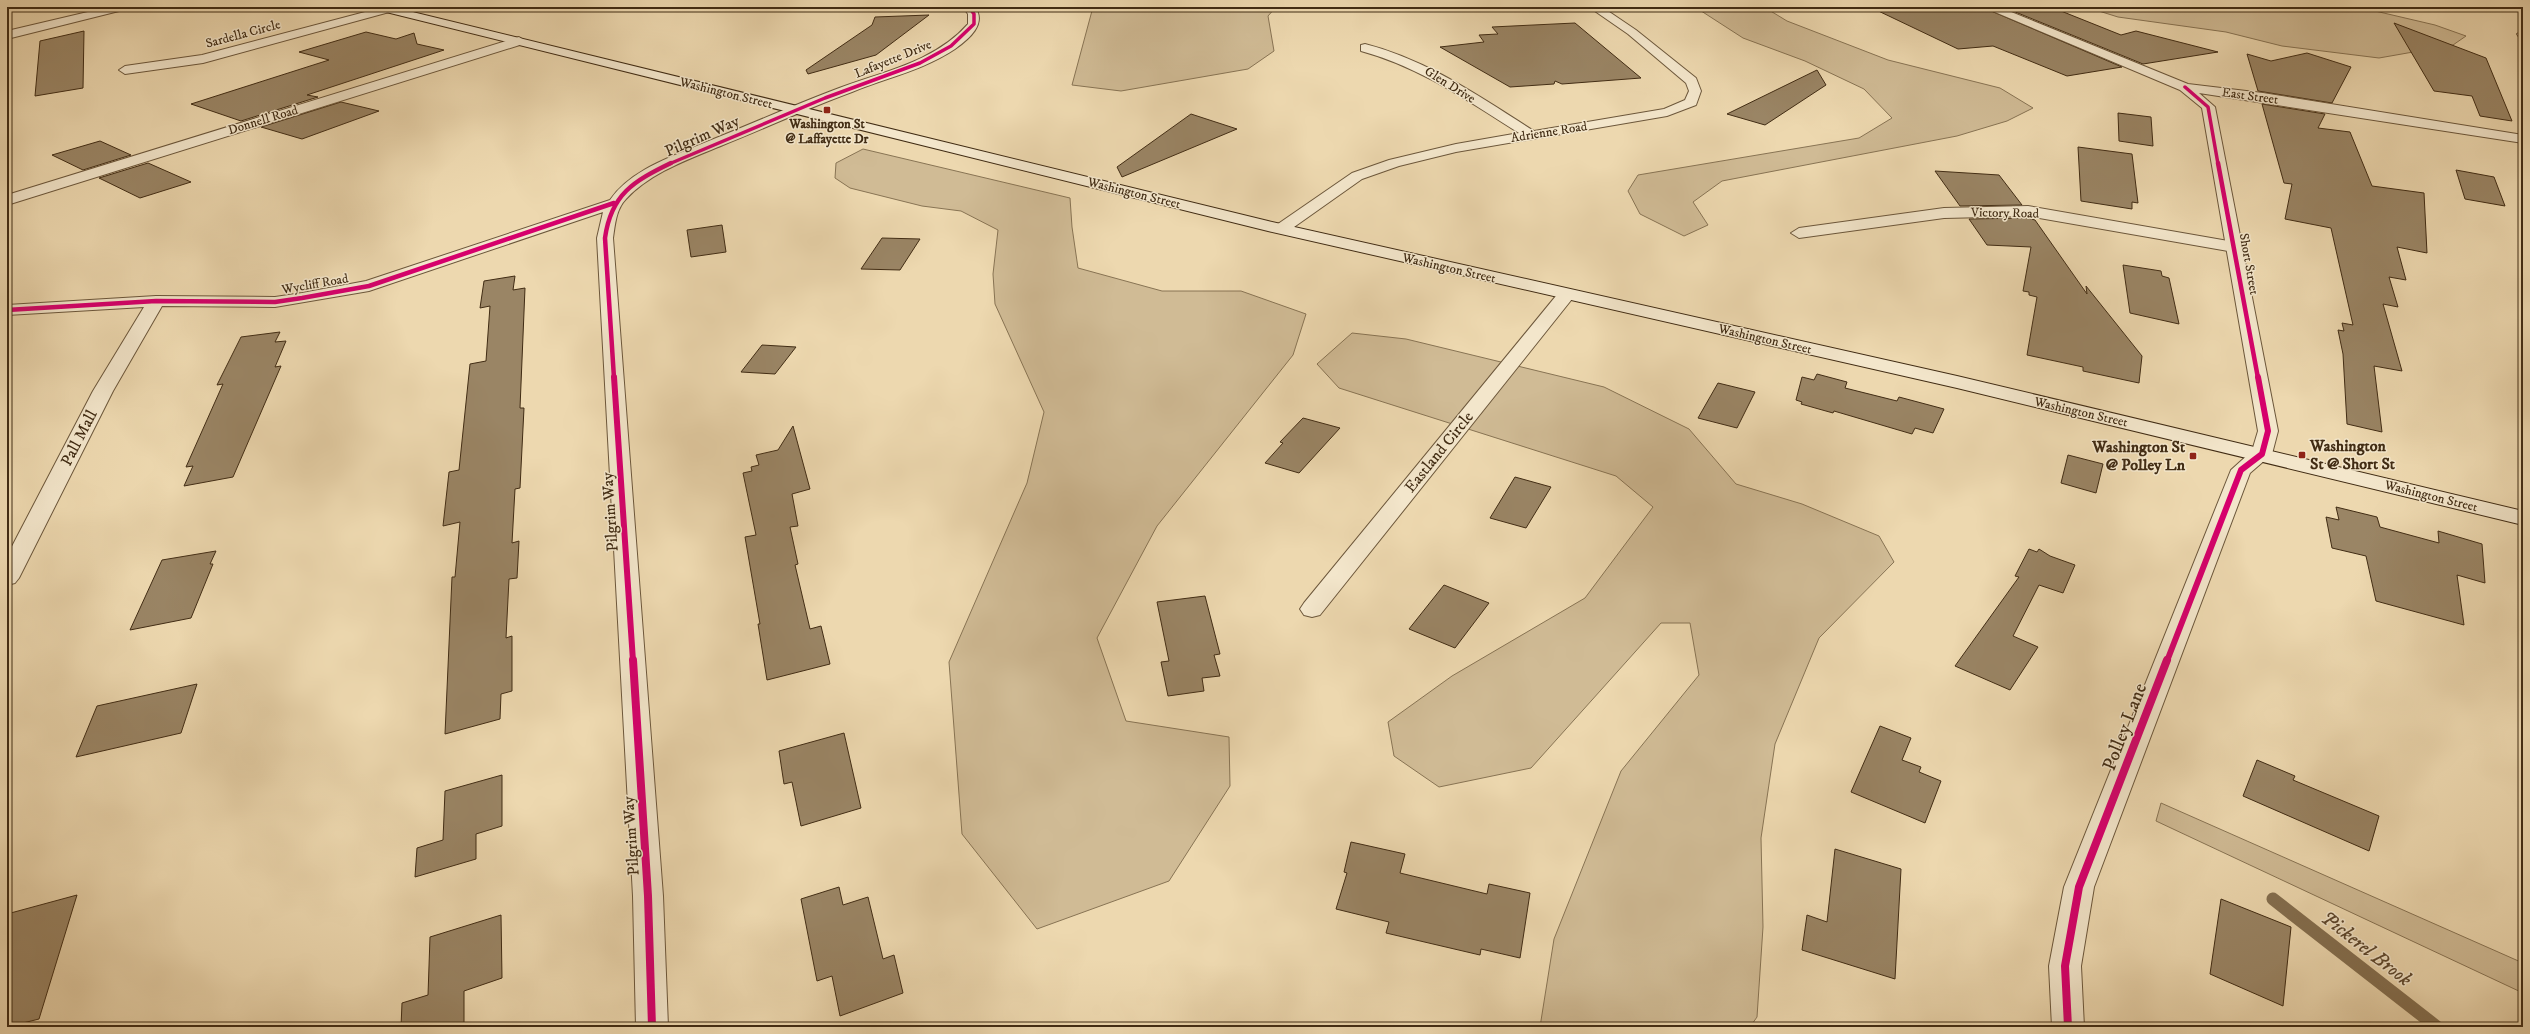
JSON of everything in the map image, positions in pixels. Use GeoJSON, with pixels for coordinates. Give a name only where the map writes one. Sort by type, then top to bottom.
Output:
{"type":"FeatureCollection","features":[{"type":"Feature","properties":{"kind":"street"},"geometry":{"type":"LineString","coordinates":[[7,35],[123,7]]}},
{"type":"Feature","properties":{"kind":"street","name":"Sardella Circle"},"geometry":{"type":"LineString","coordinates":[[125,70],[203,59],[390,10],[423,7]]}},
{"type":"Feature","properties":{"kind":"street","name":"Lafayette Drive"},"geometry":{"type":"LineString","coordinates":[[796,110],[904,69],[955,44],[974,24],[974,14],[969,7]]}},
{"type":"Feature","properties":{"kind":"street","name":"Adrienne Road"},"geometry":{"type":"LineString","coordinates":[[1281,229],[1357,176],[1394,163],[1456,148],[1530,134],[1667,112],[1691,102],[1695,91],[1692,81],[1632,32],[1595,7]]}},
{"type":"Feature","properties":{"kind":"street","name":"East Street"},"geometry":{"type":"LineString","coordinates":[[1989,7],[2150,71],[2185,87],[2264,97],[2523,139]]}},
{"type":"Feature","properties":{"kind":"street","name":"Washington Street"},"geometry":{"type":"LineString","coordinates":[[390,10],[1281,229],[1566,295],[1957,382],[2262,454],[2523,518]]}},
{"type":"Feature","properties":{"kind":"street","name":"Donnell Road"},"geometry":{"type":"LineString","coordinates":[[7,200],[519,41]]}},
{"type":"Feature","properties":{"kind":"street","name":"Glen Drive"},"geometry":{"type":"LineString","coordinates":[[1365,48],[1393,54],[1418,65],[1530,134]]}},
{"type":"Feature","properties":{"kind":"street","name":"Short Street"},"geometry":{"type":"LineString","coordinates":[[2185,87],[2208,107],[2268,431],[2262,454]]}},
{"type":"Feature","properties":{"kind":"street","name":"Pilgrim Way"},"geometry":{"type":"LineString","coordinates":[[652,1027],[648,896],[605,238],[607,219],[614,204],[621,195],[646,177],[677,160],[796,110]]}},
{"type":"Feature","properties":{"kind":"street","name":"Wycliff Road"},"geometry":{"type":"LineString","coordinates":[[7,310],[156,301],[274,302],[369,286],[614,204]]}},
{"type":"Feature","properties":{"kind":"street","name":"Victory Road"},"geometry":{"type":"LineString","coordinates":[[1799,234],[1944,213],[2028,211],[2234,247]]}},
{"type":"Feature","properties":{"kind":"street","name":"Eastland Circle"},"geometry":{"type":"LineString","coordinates":[[1312,610],[1566,295]]}},
{"type":"Feature","properties":{"kind":"street","name":"Pall Mall"},"geometry":{"type":"LineString","coordinates":[[7,578],[103,391],[156,301]]}},
{"type":"Feature","properties":{"kind":"street","name":"Polley Lane"},"geometry":{"type":"LineString","coordinates":[[2068,1027],[2065,966],[2079,886],[2241,470],[2262,454]]}},
{"type":"Feature","properties":{"kind":"shaded area"},"geometry":{"type":"Polygon","coordinates":[[[1093,7],[1276,7],[1268,16],[1274,51],[1248,69],[1121,91],[1072,85],[1093,7]]]}},
{"type":"Feature","properties":{"kind":"shaded area"},"geometry":{"type":"Polygon","coordinates":[[[1695,7],[1764,7],[1787,21],[1888,60],[2000,88],[2033,108],[2007,121],[1957,136],[1722,181],[1693,202],[1708,225],[1684,236],[1640,214],[1628,191],[1638,175],[1859,138],[1892,118],[1864,89],[1805,61],[1743,38],[1695,7]]]}},
{"type":"Feature","properties":{"kind":"shaded area"},"geometry":{"type":"Polygon","coordinates":[[[2086,7],[2358,7],[2435,25],[2466,36],[2453,45],[2379,58],[2282,46],[2226,32],[2118,17],[2086,7]]]}},
{"type":"Feature","properties":{"kind":"shaded area"},"geometry":{"type":"Polygon","coordinates":[[[863,149],[1070,198],[1072,227],[1078,268],[1162,291],[1241,291],[1306,314],[1293,355],[1157,526],[1097,638],[1126,721],[1229,737],[1230,786],[1169,881],[1037,929],[962,834],[949,662],[1027,483],[1044,412],[995,304],[993,274],[998,230],[961,211],[922,206],[850,188],[835,178],[836,163],[863,149]]]}},
{"type":"Feature","properties":{"kind":"shaded area"},"geometry":{"type":"Polygon","coordinates":[[[1352,333],[1406,339],[1604,387],[1689,429],[1736,484],[1802,504],[1879,536],[1894,562],[1819,638],[1775,744],[1761,838],[1763,927],[1757,1017],[1750,1027],[1540,1027],[1554,939],[1621,771],[1699,675],[1690,623],[1661,623],[1531,768],[1439,787],[1394,756],[1388,722],[1452,676],[1585,598],[1653,507],[1616,476],[1339,388],[1317,364],[1352,333]]]}},
{"type":"Feature","properties":{"kind":"shaded area"},"geometry":{"type":"Polygon","coordinates":[[[2161,803],[2523,963],[2523,993],[2156,821],[2161,803]]]}},
{"type":"Feature","properties":{"kind":"building"},"geometry":{"type":"Polygon","coordinates":[[[1870,7],[1982,7],[2122,67],[2067,76],[1993,46],[1958,49],[1870,7]]]}},
{"type":"Feature","properties":{"kind":"building"},"geometry":{"type":"Polygon","coordinates":[[[2003,7],[2051,7],[2121,35],[2136,31],[2218,52],[2143,64],[2003,7]]]}},
{"type":"Feature","properties":{"kind":"building"},"geometry":{"type":"Polygon","coordinates":[[[929,15],[876,55],[808,74],[806,70],[872,25],[875,17],[929,15]]]}},
{"type":"Feature","properties":{"kind":"building"},"geometry":{"type":"Polygon","coordinates":[[[1575,23],[1641,78],[1562,84],[1555,81],[1554,84],[1510,87],[1440,47],[1484,42],[1479,35],[1498,34],[1492,27],[1575,23]]]}},
{"type":"Feature","properties":{"kind":"building"},"geometry":{"type":"Polygon","coordinates":[[[2394,23],[2486,58],[2512,121],[2480,116],[2472,96],[2434,91],[2394,23]]]}},
{"type":"Feature","properties":{"kind":"building"},"geometry":{"type":"Polygon","coordinates":[[[84,31],[83,88],[35,96],[40,41],[84,31]]]}},
{"type":"Feature","properties":{"kind":"building"},"geometry":{"type":"Polygon","coordinates":[[[366,32],[396,39],[414,33],[417,44],[444,50],[307,95],[318,97],[241,121],[191,104],[329,60],[299,52],[366,32]]]}},
{"type":"Feature","properties":{"kind":"building"},"geometry":{"type":"Polygon","coordinates":[[[2307,53],[2351,67],[2332,103],[2258,91],[2247,54],[2271,61],[2307,53]]]}},
{"type":"Feature","properties":{"kind":"building"},"geometry":{"type":"Polygon","coordinates":[[[1817,70],[1826,85],[1765,125],[1727,114],[1817,70]]]}},
{"type":"Feature","properties":{"kind":"building"},"geometry":{"type":"Polygon","coordinates":[[[341,102],[379,111],[302,139],[261,127],[341,102]]]}},
{"type":"Feature","properties":{"kind":"building"},"geometry":{"type":"Polygon","coordinates":[[[2262,104],[2325,114],[2318,128],[2350,132],[2372,186],[2424,193],[2427,253],[2397,247],[2406,280],[2389,277],[2398,307],[2383,304],[2402,371],[2374,366],[2382,432],[2347,424],[2343,354],[2338,330],[2344,331],[2342,323],[2353,325],[2331,228],[2285,219],[2292,184],[2284,183],[2262,104]]]}},
{"type":"Feature","properties":{"kind":"building"},"geometry":{"type":"Polygon","coordinates":[[[2118,113],[2151,117],[2153,146],[2119,141],[2118,113]]]}},
{"type":"Feature","properties":{"kind":"building"},"geometry":{"type":"Polygon","coordinates":[[[1191,114],[1237,129],[1122,177],[1117,167],[1191,114]]]}},
{"type":"Feature","properties":{"kind":"building"},"geometry":{"type":"Polygon","coordinates":[[[100,141],[131,155],[83,170],[52,155],[100,141]]]}},
{"type":"Feature","properties":{"kind":"building"},"geometry":{"type":"Polygon","coordinates":[[[2078,147],[2132,154],[2138,203],[2132,202],[2132,209],[2081,201],[2078,147]]]}},
{"type":"Feature","properties":{"kind":"building"},"geometry":{"type":"Polygon","coordinates":[[[148,163],[191,182],[140,198],[99,178],[148,163]]]}},
{"type":"Feature","properties":{"kind":"building"},"geometry":{"type":"Polygon","coordinates":[[[2456,170],[2494,177],[2505,206],[2465,199],[2456,170]]]}},
{"type":"Feature","properties":{"kind":"building"},"geometry":{"type":"Polygon","coordinates":[[[1935,171],[1999,175],[2022,205],[1960,206],[1935,171]]]}},
{"type":"Feature","properties":{"kind":"building"},"geometry":{"type":"Polygon","coordinates":[[[2028,218],[2035,220],[2087,294],[2086,286],[2142,356],[2139,383],[2083,371],[2083,367],[2027,355],[2037,297],[2029,295],[2029,292],[2023,291],[2031,247],[1987,245],[1969,219],[2028,218]]]}},
{"type":"Feature","properties":{"kind":"building"},"geometry":{"type":"Polygon","coordinates":[[[722,225],[726,252],[691,257],[687,230],[722,225]]]}},
{"type":"Feature","properties":{"kind":"building"},"geometry":{"type":"Polygon","coordinates":[[[882,238],[920,239],[900,270],[861,269],[882,238]]]}},
{"type":"Feature","properties":{"kind":"building"},"geometry":{"type":"Polygon","coordinates":[[[2123,265],[2161,271],[2162,276],[2169,278],[2179,324],[2130,313],[2123,265]]]}},
{"type":"Feature","properties":{"kind":"building"},"geometry":{"type":"Polygon","coordinates":[[[515,276],[513,290],[525,288],[520,408],[524,408],[520,488],[515,489],[512,543],[519,541],[517,578],[509,579],[506,638],[512,636],[512,691],[501,694],[500,719],[445,734],[452,577],[455,577],[460,522],[443,526],[449,472],[459,470],[470,364],[486,361],[490,306],[480,308],[484,281],[515,276]]]}},
{"type":"Feature","properties":{"kind":"building"},"geometry":{"type":"Polygon","coordinates":[[[280,332],[275,342],[286,341],[275,367],[281,366],[233,477],[184,486],[193,466],[186,467],[223,384],[217,385],[241,337],[280,332]]]}},
{"type":"Feature","properties":{"kind":"building"},"geometry":{"type":"Polygon","coordinates":[[[762,345],[796,347],[775,374],[741,372],[762,345]]]}},
{"type":"Feature","properties":{"kind":"building"},"geometry":{"type":"Polygon","coordinates":[[[1817,374],[1847,382],[1845,388],[1897,401],[1899,397],[1944,409],[1933,433],[1915,428],[1912,434],[1834,411],[1833,413],[1801,404],[1802,402],[1796,400],[1802,377],[1814,380],[1817,374]]]}},
{"type":"Feature","properties":{"kind":"building"},"geometry":{"type":"Polygon","coordinates":[[[1718,383],[1755,392],[1737,428],[1698,418],[1718,383]]]}},
{"type":"Feature","properties":{"kind":"building"},"geometry":{"type":"Polygon","coordinates":[[[1303,418],[1340,428],[1299,473],[1265,463],[1283,443],[1280,442],[1303,418]]]}},
{"type":"Feature","properties":{"kind":"building"},"geometry":{"type":"Polygon","coordinates":[[[793,426],[810,489],[792,494],[798,526],[790,527],[798,564],[795,565],[810,629],[821,626],[830,664],[767,680],[758,624],[760,624],[745,537],[756,535],[743,473],[752,471],[751,467],[759,465],[756,455],[778,450],[793,426]]]}},
{"type":"Feature","properties":{"kind":"building"},"geometry":{"type":"Polygon","coordinates":[[[2068,455],[2103,464],[2096,493],[2061,483],[2068,455]]]}},
{"type":"Feature","properties":{"kind":"building"},"geometry":{"type":"Polygon","coordinates":[[[1515,477],[1551,487],[1526,528],[1490,518],[1515,477]]]}},
{"type":"Feature","properties":{"kind":"building"},"geometry":{"type":"Polygon","coordinates":[[[2336,507],[2377,517],[2380,527],[2439,543],[2438,531],[2482,544],[2485,583],[2457,575],[2464,625],[2376,601],[2366,556],[2332,548],[2326,517],[2339,520],[2336,507]]]}},
{"type":"Feature","properties":{"kind":"building"},"geometry":{"type":"Polygon","coordinates":[[[2029,549],[2037,552],[2039,549],[2050,556],[2075,565],[2063,593],[2039,585],[2013,636],[2038,647],[2010,690],[1955,666],[2019,577],[2015,576],[2029,549]]]}},
{"type":"Feature","properties":{"kind":"building"},"geometry":{"type":"Polygon","coordinates":[[[216,551],[210,564],[213,564],[191,618],[130,630],[162,560],[216,551]]]}},
{"type":"Feature","properties":{"kind":"building"},"geometry":{"type":"Polygon","coordinates":[[[1444,585],[1489,603],[1455,648],[1409,629],[1444,585]]]}},
{"type":"Feature","properties":{"kind":"building"},"geometry":{"type":"Polygon","coordinates":[[[1205,596],[1220,654],[1214,655],[1220,676],[1202,678],[1204,691],[1168,696],[1161,662],[1169,661],[1157,602],[1205,596]]]}},
{"type":"Feature","properties":{"kind":"building"},"geometry":{"type":"Polygon","coordinates":[[[197,684],[181,733],[76,757],[97,706],[197,684]]]}},
{"type":"Feature","properties":{"kind":"building"},"geometry":{"type":"Polygon","coordinates":[[[1880,726],[1911,738],[1902,760],[1921,767],[1919,772],[1941,781],[1925,823],[1851,792],[1880,726]]]}},
{"type":"Feature","properties":{"kind":"building"},"geometry":{"type":"Polygon","coordinates":[[[844,733],[861,808],[801,826],[792,782],[784,784],[779,751],[844,733]]]}},
{"type":"Feature","properties":{"kind":"building"},"geometry":{"type":"Polygon","coordinates":[[[2257,760],[2295,776],[2293,780],[2379,816],[2369,851],[2243,796],[2257,760]]]}},
{"type":"Feature","properties":{"kind":"building"},"geometry":{"type":"Polygon","coordinates":[[[502,775],[502,826],[476,834],[476,859],[415,877],[417,848],[443,840],[445,791],[502,775]]]}},
{"type":"Feature","properties":{"kind":"building"},"geometry":{"type":"Polygon","coordinates":[[[1351,842],[1405,854],[1400,873],[1487,894],[1489,884],[1530,893],[1520,958],[1481,949],[1480,955],[1386,933],[1389,922],[1336,909],[1347,873],[1344,872],[1351,842]]]}},
{"type":"Feature","properties":{"kind":"building"},"geometry":{"type":"Polygon","coordinates":[[[1835,849],[1901,869],[1895,979],[1802,950],[1807,915],[1827,922],[1835,849]]]}},
{"type":"Feature","properties":{"kind":"building"},"geometry":{"type":"Polygon","coordinates":[[[839,887],[843,905],[868,897],[883,959],[894,955],[903,993],[840,1016],[832,976],[817,981],[801,899],[839,887]]]}},
{"type":"Feature","properties":{"kind":"building"},"geometry":{"type":"Polygon","coordinates":[[[77,895],[39,1019],[7,1027],[7,914],[77,895]]]}},
{"type":"Feature","properties":{"kind":"building"},"geometry":{"type":"Polygon","coordinates":[[[2221,899],[2291,927],[2283,1006],[2210,974],[2221,899]]]}},
{"type":"Feature","properties":{"kind":"building"},"geometry":{"type":"Polygon","coordinates":[[[501,915],[502,978],[464,991],[464,1027],[401,1027],[402,1003],[428,995],[430,937],[501,915]]]}},
{"type":"Feature","properties":{"kind":"waterway","name":"Pickerel Brook"},"geometry":{"type":"LineString","coordinates":[[2273,899],[2437,1027]]}},
{"type":"Feature","properties":{"kind":"cycle path"},"geometry":{"type":"LineString","coordinates":[[652,1027],[648,896],[605,238],[609,216],[616,201],[630,186],[658,169],[692,153],[810,104],[855,86],[903,70],[936,55],[964,36],[974,24],[974,14],[969,7]]}},
{"type":"Feature","properties":{"kind":"cycle path"},"geometry":{"type":"LineString","coordinates":[[2068,1027],[2065,966],[2079,887],[2241,470],[2262,454],[2268,431],[2208,107],[2185,87]]}},
{"type":"Feature","properties":{"kind":"cycle path"},"geometry":{"type":"LineString","coordinates":[[7,310],[156,301],[275,302],[302,298],[369,286],[614,203]]}},
{"type":"Feature","properties":{"kind":"place","name":"Washington St @ Laffayette Dr"},"geometry":{"type":"Point","coordinates":[827,110]}},
{"type":"Feature","properties":{"kind":"place","name":"Washington St @ Short St"},"geometry":{"type":"Point","coordinates":[2302,455]}},
{"type":"Feature","properties":{"kind":"place","name":"Washington St @ Polley Ln"},"geometry":{"type":"Point","coordinates":[2193,456]}}]}
